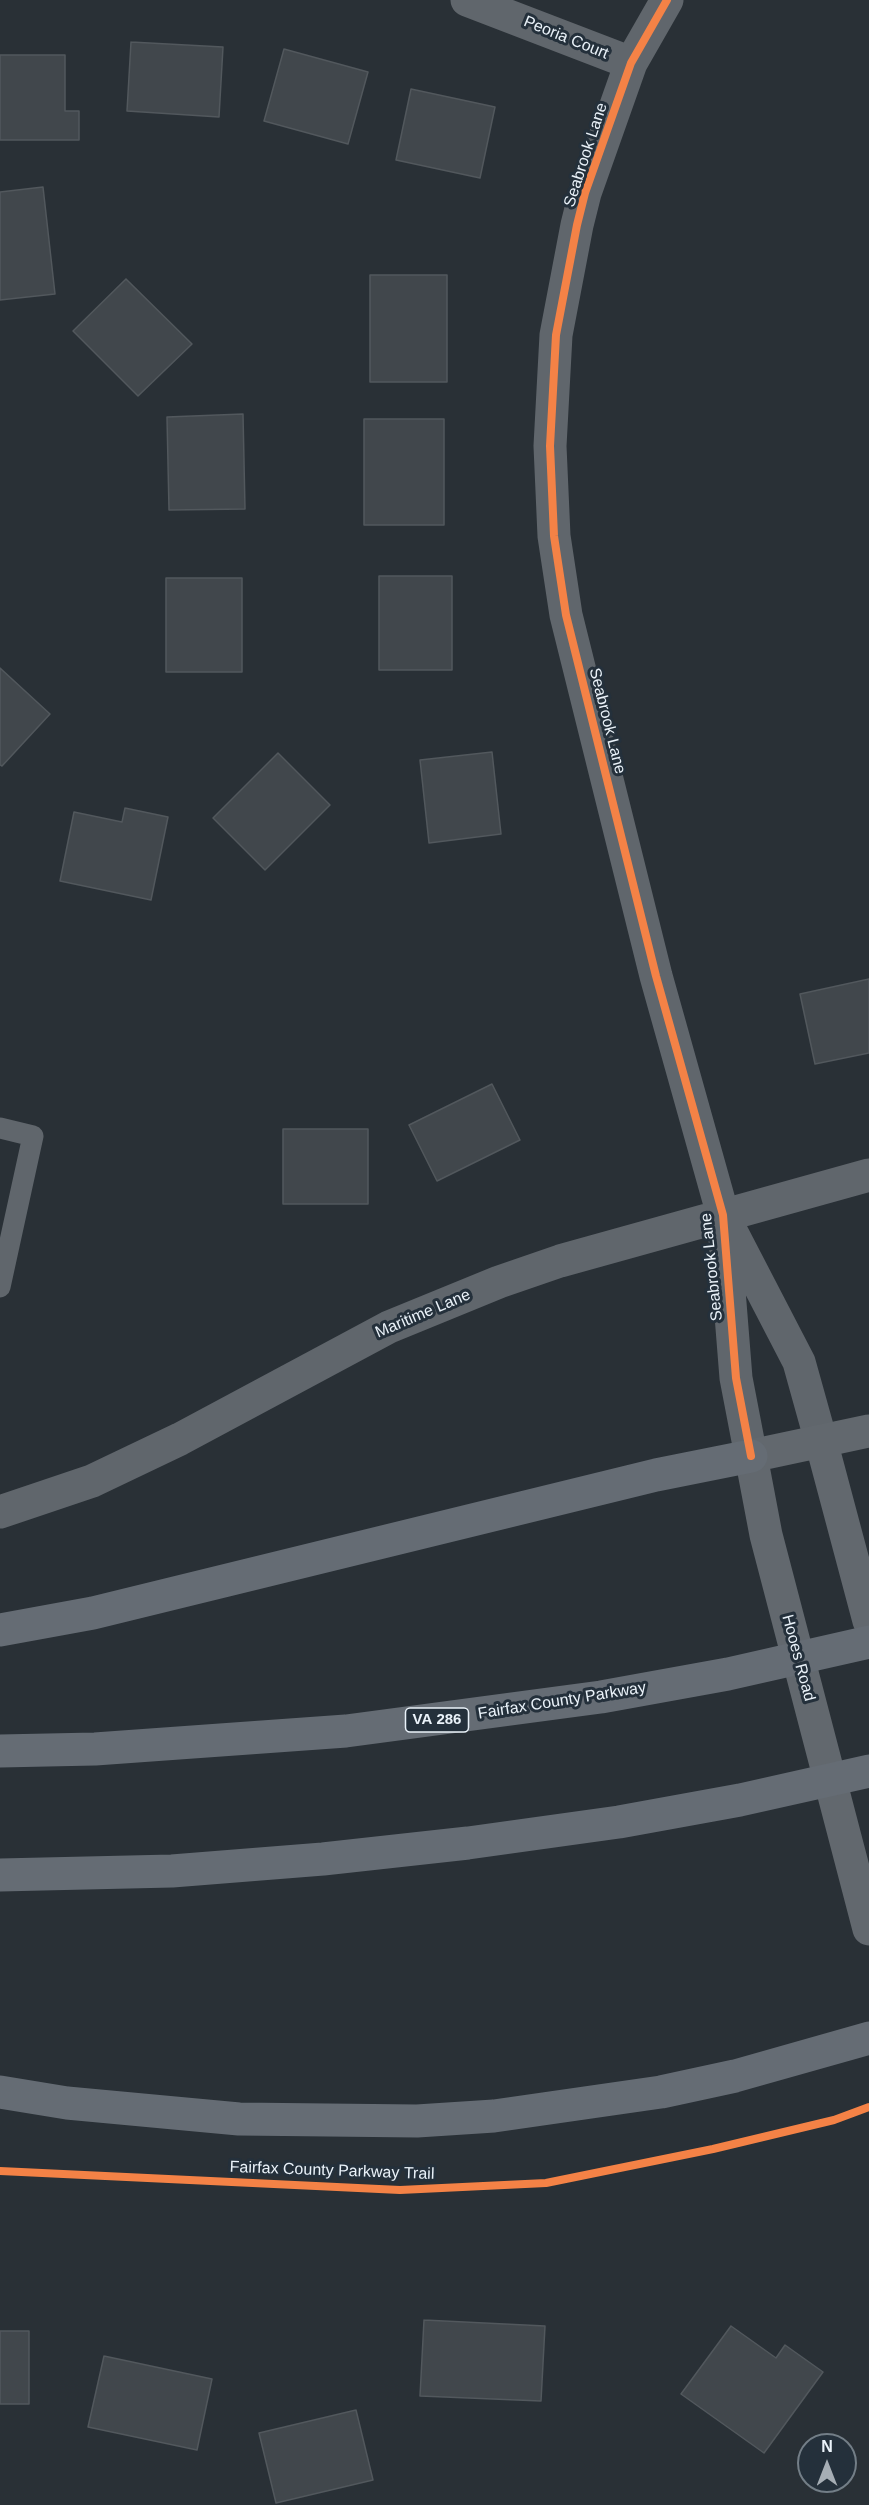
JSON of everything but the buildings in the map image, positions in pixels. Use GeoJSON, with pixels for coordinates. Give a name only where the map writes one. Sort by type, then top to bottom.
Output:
{"type":"FeatureCollection","features":[{"type":"Feature","properties":{"kind":"highway"},"geometry":{"type":"LineString","coordinates":[[0,1630],[93,1613],[656,1475],[751,1456]]}},
{"type":"Feature","properties":{"kind":"highway","name":"Fairfax County Parkway"},"geometry":{"type":"LineString","coordinates":[[0,1750],[197,1743],[368,1729],[601,1697],[728,1674],[869,1642]]}},
{"type":"Feature","properties":{"kind":"highway"},"geometry":{"type":"LineString","coordinates":[[0,1875],[172,1871],[323,1859],[468,1843],[630,1820],[740,1800],[869,1772]]}},
{"type":"Feature","properties":{"kind":"highway"},"geometry":{"type":"LineString","coordinates":[[0,2092],[67,2103],[228,2119],[333,2122],[417,2121],[527,2112],[661,2092],[735,2076],[869,2038]]}},
{"type":"Feature","properties":{"kind":"main road"},"geometry":{"type":"LineString","coordinates":[[751,1456],[869,1431]]}},
{"type":"Feature","properties":{"kind":"main road"},"geometry":{"type":"LineString","coordinates":[[821,1441],[869,1621]]}},
{"type":"Feature","properties":{"kind":"main road","name":"Hooes Road"},"geometry":{"type":"LineString","coordinates":[[751,1456],[766,1535],[866,1918]]}},
{"type":"Feature","properties":{"kind":"street","name":"Peoria Court"},"geometry":{"type":"LineString","coordinates":[[467,0],[631,63]]}},
{"type":"Feature","properties":{"kind":"street","name":"Seabrook Lane"},"geometry":{"type":"LineString","coordinates":[[667,0],[631,63],[582,204],[556,335],[550,446],[554,536],[566,615],[656,976],[723,1215],[736,1378],[751,1456]]}},
{"type":"Feature","properties":{"kind":"street","name":"Maritime Lane"},"geometry":{"type":"LineString","coordinates":[[2,1506],[92,1481],[136,1461],[389,1327],[442,1305],[560,1261],[869,1175]]}},
{"type":"Feature","properties":{"kind":"street","name":"Seabrook Lane"},"geometry":{"type":"LineString","coordinates":[[723,1215],[799,1362],[821,1441]]}},
{"type":"Feature","properties":{"kind":"lane"},"geometry":{"type":"LineString","coordinates":[[0,1128],[33,1136],[0,1287]]}},
{"type":"Feature","properties":{"kind":"cycle path"},"geometry":{"type":"LineString","coordinates":[[667,0],[631,63],[585,193],[577,225],[556,335],[550,446],[554,536],[566,615],[656,976],[723,1215],[736,1378],[751,1456]]}},
{"type":"Feature","properties":{"kind":"cycle path","name":"Fairfax County Parkway Trail"},"geometry":{"type":"LineString","coordinates":[[0,2171],[400,2190],[546,2183],[713,2149],[834,2120],[869,2107]]}}]}
